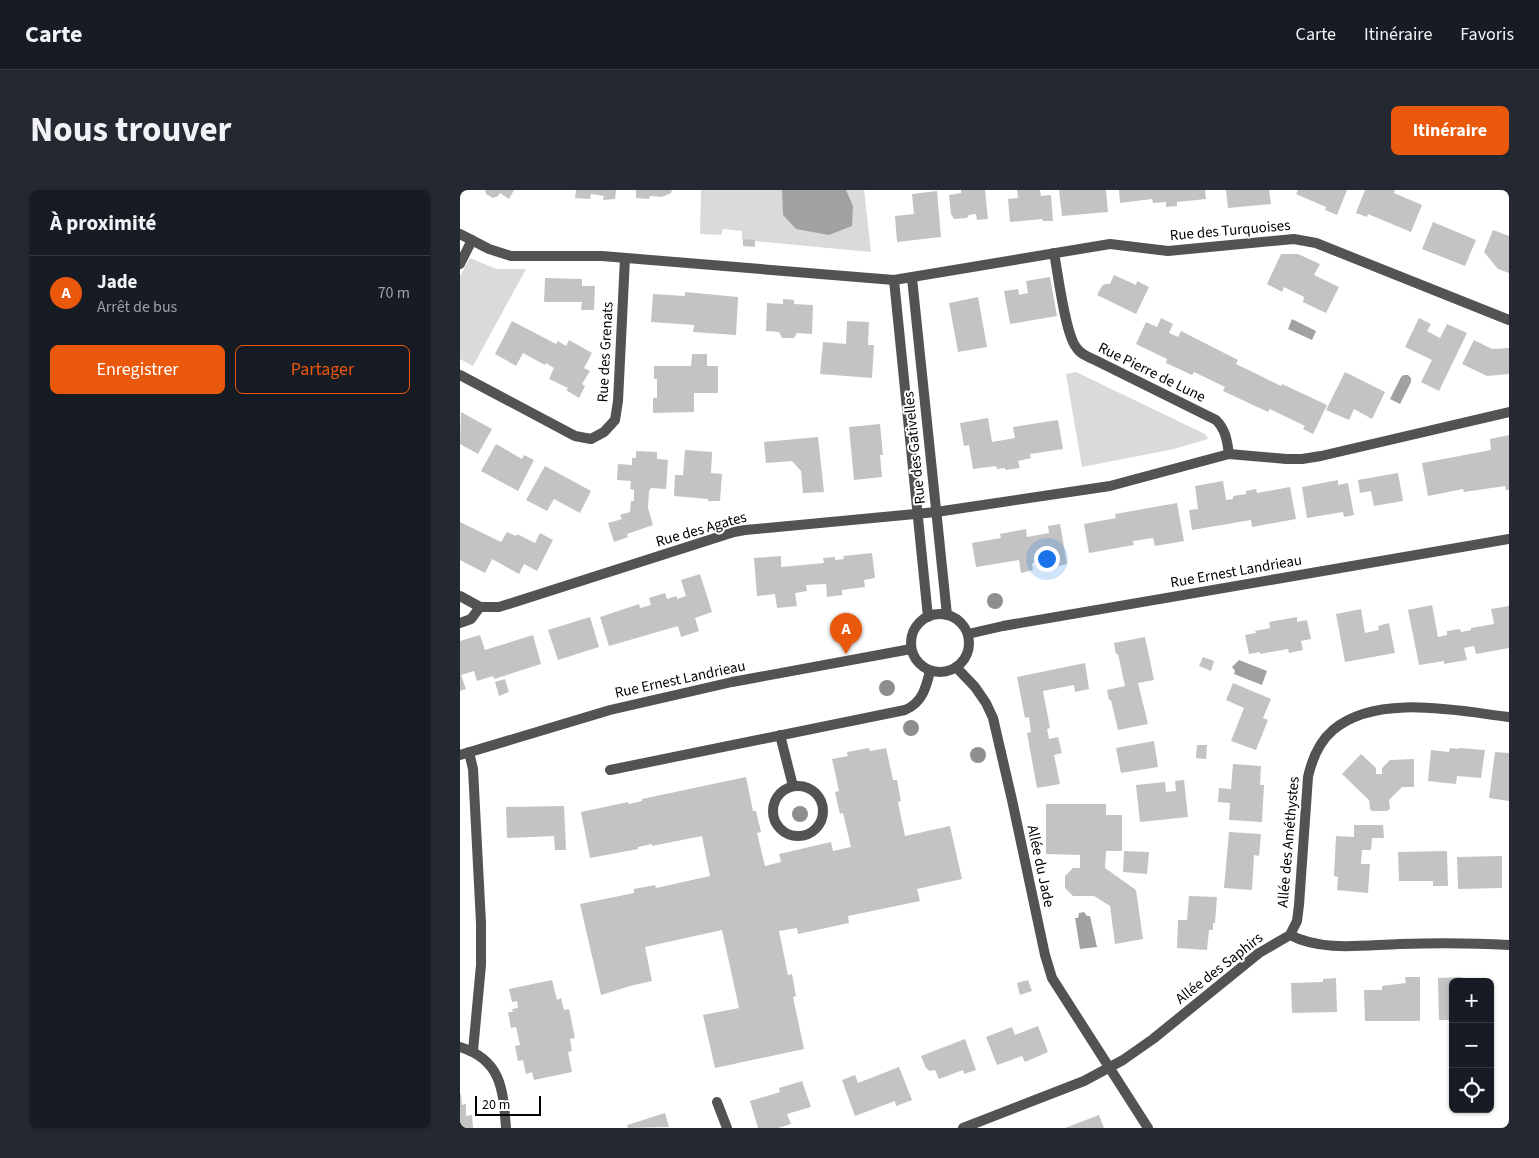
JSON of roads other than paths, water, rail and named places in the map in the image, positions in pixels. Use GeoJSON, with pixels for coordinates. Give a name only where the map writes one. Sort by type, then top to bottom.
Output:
{"type":"FeatureCollection","features":[{"type":"Feature","properties":{"kind":"street"},"geometry":{"type":"LineString","coordinates":[[460,234],[488,249],[512,256],[602,256],[894,280],[912,278]]}},
{"type":"Feature","properties":{"kind":"street","name":"Rue des Turquoises"},"geometry":{"type":"LineString","coordinates":[[912,278],[1110,244],[1168,251],[1294,239],[1316,243],[1509,320]]}},
{"type":"Feature","properties":{"kind":"street"},"geometry":{"type":"LineString","coordinates":[[460,264],[472,240]]}},
{"type":"Feature","properties":{"kind":"street","name":"Rue Pierre de Lune"},"geometry":{"type":"LineString","coordinates":[[1054,253],[1070,334],[1076,348],[1095,360],[1216,420],[1223,427],[1229,454]]}},
{"type":"Feature","properties":{"kind":"street","name":"Rue des Grenats"},"geometry":{"type":"LineString","coordinates":[[460,375],[574,436],[590,439],[604,432],[615,420],[618,400],[625,258]]}},
{"type":"Feature","properties":{"kind":"street","name":"Rue des Gativelles"},"geometry":{"type":"LineString","coordinates":[[912,278],[947,615]]}},
{"type":"Feature","properties":{"kind":"street","name":"Rue des Gativelles"},"geometry":{"type":"LineString","coordinates":[[894,280],[928,617]]}},
{"type":"Feature","properties":{"kind":"street"},"geometry":{"type":"LineString","coordinates":[[936,512],[1110,486],[1229,454],[1302,459],[1509,412]]}},
{"type":"Feature","properties":{"kind":"street","name":"Rue des Agates"},"geometry":{"type":"LineString","coordinates":[[480,607],[499,607],[734,532],[936,512]]}},
{"type":"Feature","properties":{"kind":"street","name":"Rue Ernest Landrieau"},"geometry":{"type":"LineString","coordinates":[[968,634],[1003,626],[1509,539]]}},
{"type":"Feature","properties":{"kind":"street"},"geometry":{"type":"LineString","coordinates":[[460,596],[480,607],[471,619],[460,623]]}},
{"type":"Feature","properties":{"kind":"street"},"geometry":{"type":"LineString","coordinates":[[937,614],[947,615],[956,619],[968,634],[968,652],[963,661],[948,671],[930,670],[922,666],[915,658],[911,649],[911,639],[914,630],[920,622],[937,614]]}},
{"type":"Feature","properties":{"kind":"street","name":"Rue Ernest Landrieau"},"geometry":{"type":"LineString","coordinates":[[465,753],[610,710],[732,682],[911,649]]}},
{"type":"Feature","properties":{"kind":"street","name":"Allée du Jade"},"geometry":{"type":"LineString","coordinates":[[956,667],[975,687],[993,718],[1045,955],[1052,978],[1148,1128]]}},
{"type":"Feature","properties":{"kind":"street"},"geometry":{"type":"LineString","coordinates":[[610,770],[905,710],[914,706],[920,698],[930,670]]}},
{"type":"Feature","properties":{"kind":"street","name":"Allée des Améthystes"},"geometry":{"type":"LineString","coordinates":[[1290,935],[1297,921],[1308,777],[1312,759],[1322,742],[1332,731],[1348,719],[1368,713],[1407,707],[1509,717]]}},
{"type":"Feature","properties":{"kind":"street"},"geometry":{"type":"LineString","coordinates":[[780,735],[793,786]]}},
{"type":"Feature","properties":{"kind":"street"},"geometry":{"type":"LineString","coordinates":[[465,753],[473,768],[481,923],[481,965],[473,1051]]}},
{"type":"Feature","properties":{"kind":"street"},"geometry":{"type":"LineString","coordinates":[[793,786],[808,788],[815,793],[822,806],[820,822],[815,829],[801,836],[792,836],[778,827],[772,811],[778,795],[793,786]]}},
{"type":"Feature","properties":{"kind":"street"},"geometry":{"type":"LineString","coordinates":[[1290,935],[1302,941],[1327,945],[1469,943],[1509,945]]}},
{"type":"Feature","properties":{"kind":"street","name":"Allée des Saphirs"},"geometry":{"type":"LineString","coordinates":[[963,1128],[1084,1081],[1109,1067],[1153,1039],[1259,953],[1290,935]]}},
{"type":"Feature","properties":{"kind":"street"},"geometry":{"type":"LineString","coordinates":[[460,1047],[473,1051],[482,1057],[497,1074],[502,1089],[506,1128]]}},
{"type":"Feature","properties":{"kind":"street"},"geometry":{"type":"LineString","coordinates":[[718,1102],[727,1128]]}},
{"type":"Feature","properties":{"kind":"place","name":"Jade"},"geometry":{"type":"Point","coordinates":[846,654]}}]}
